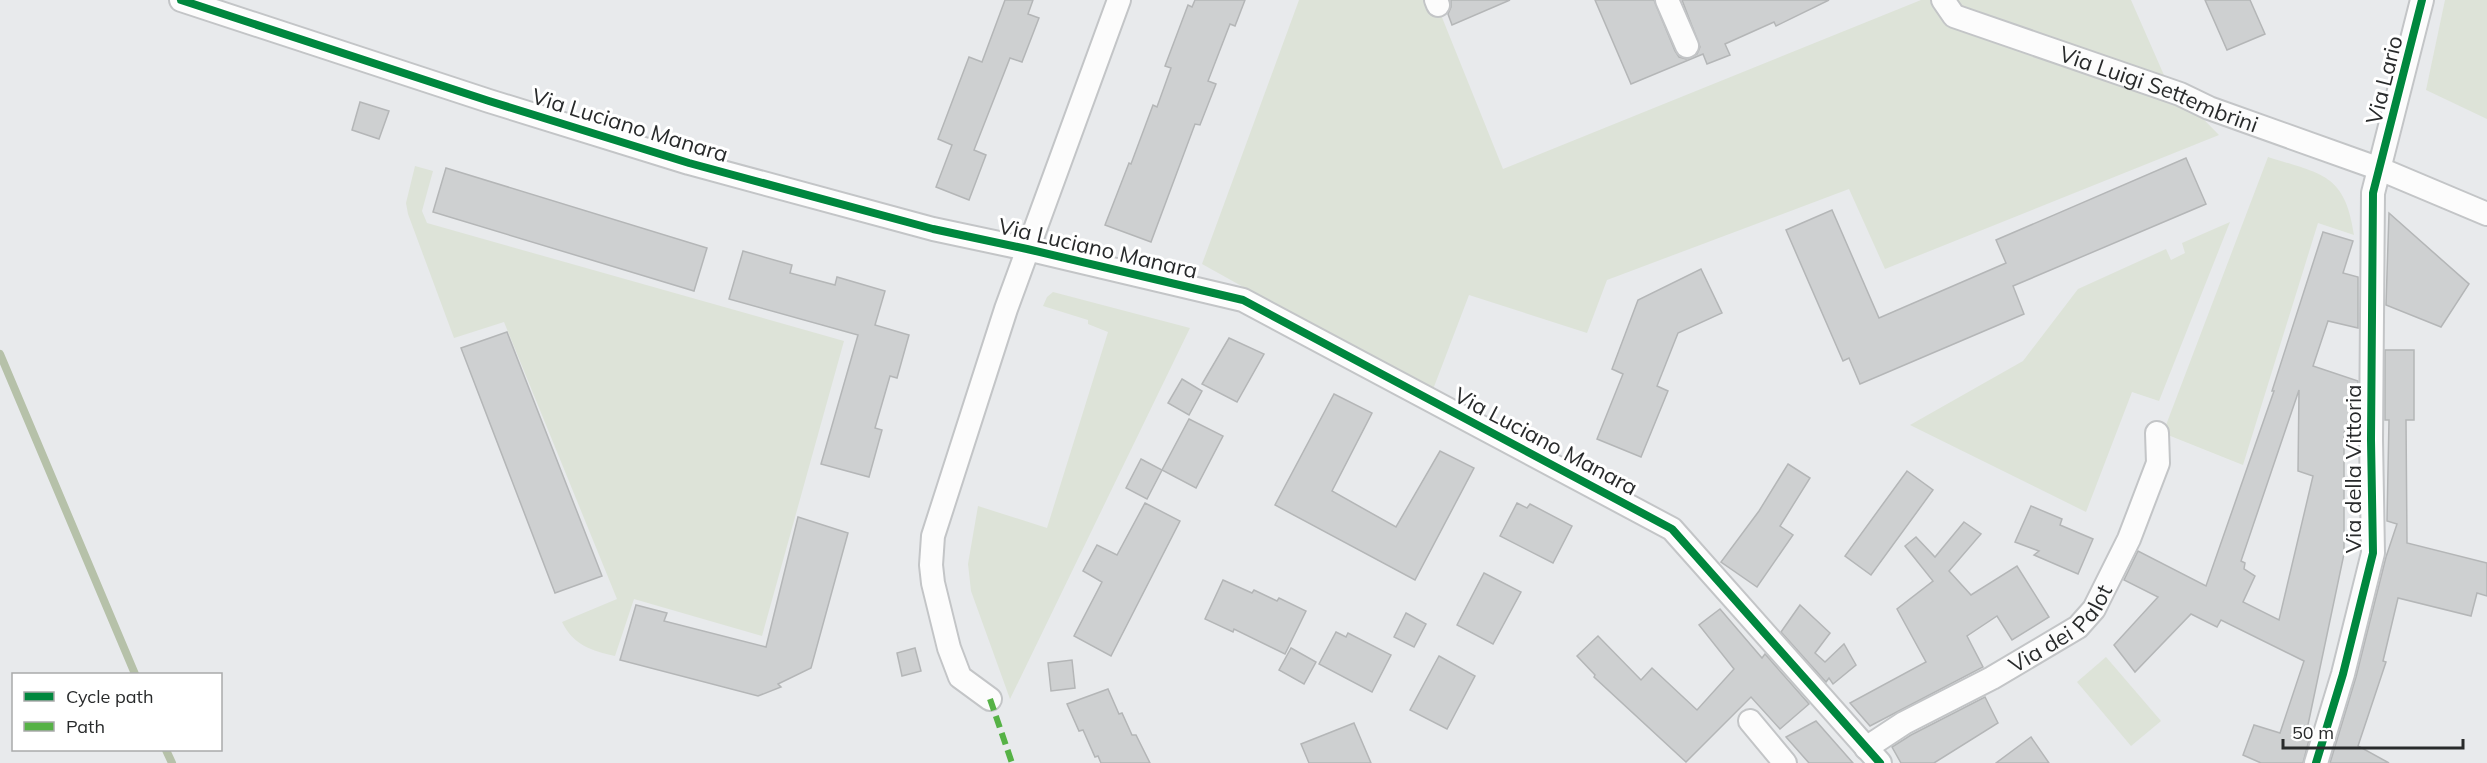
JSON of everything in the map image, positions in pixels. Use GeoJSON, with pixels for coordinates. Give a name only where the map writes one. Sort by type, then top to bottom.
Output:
{"type":"FeatureCollection","features":[{"type":"Feature","properties":{"kind":"street","name":"Via Luciano Manara"},"geometry":{"type":"LineString","coordinates":[[181,0],[489,101],[689,163],[933,230],[1027,249],[1243,300],[1672,529],[1873,755]]}},
{"type":"Feature","properties":{"kind":"street"},"geometry":{"type":"LineString","coordinates":[[990,699],[960,677],[948,648],[933,583],[931,566],[933,536],[1027,249],[1119,0]]}},
{"type":"Feature","properties":{"kind":"street"},"geometry":{"type":"LineString","coordinates":[[1667,0],[1687,46]]}},
{"type":"Feature","properties":{"kind":"street","name":"Via Luigi Settembrini"},"geometry":{"type":"LineString","coordinates":[[1943,0],[1954,16],[2180,94],[2210,108],[2380,169],[2487,214]]}},
{"type":"Feature","properties":{"kind":"street","name":"Via Lario"},"geometry":{"type":"LineString","coordinates":[[2380,169],[2422,0]]}},
{"type":"Feature","properties":{"kind":"street","name":"Via della Vittoria"},"geometry":{"type":"LineString","coordinates":[[2316,763],[2343,674],[2373,553],[2371,440],[2373,193],[2380,169]]}},
{"type":"Feature","properties":{"kind":"street","name":"Via dei Palot"},"geometry":{"type":"LineString","coordinates":[[1873,755],[1904,723],[1992,678],[2078,627],[2094,609],[2129,539],[2158,463],[2157,433]]}},
{"type":"Feature","properties":{"kind":"street"},"geometry":{"type":"LineString","coordinates":[[1750,722],[1785,763]]}},
{"type":"Feature","properties":{"kind":"shaded area"},"geometry":{"type":"Polygon","coordinates":[[[1299,0],[1435,0],[1503,169],[1921,0],[2131,0],[2167,82],[2219,135],[1885,269],[1849,189],[1607,280],[1587,333],[1469,295],[1432,392],[1202,264],[1299,0]]]}},
{"type":"Feature","properties":{"kind":"shaded area"},"geometry":{"type":"Polygon","coordinates":[[[2445,0],[2487,0],[2487,119],[2426,90],[2445,0]]]}},
{"type":"Feature","properties":{"kind":"shaded area"},"geometry":{"type":"Polygon","coordinates":[[[2268,157],[2328,179],[2344,199],[2354,235],[2318,223],[2243,465],[2163,433],[2268,157]]]}},
{"type":"Feature","properties":{"kind":"shaded area"},"geometry":{"type":"Polygon","coordinates":[[[415,166],[433,171],[422,211],[427,223],[844,341],[762,636],[634,599],[615,656],[584,646],[566,630],[562,622],[617,599],[504,322],[454,338],[408,214],[406,203],[415,166]]]}},
{"type":"Feature","properties":{"kind":"shaded area"},"geometry":{"type":"Polygon","coordinates":[[[2230,222],[2159,401],[2132,392],[2086,512],[1910,425],[2023,361],[2078,289],[2166,249],[2171,260],[2185,253],[2182,243],[2230,222]]]}},
{"type":"Feature","properties":{"kind":"shaded area"},"geometry":{"type":"Polygon","coordinates":[[[1053,292],[1190,328],[1010,699],[971,591],[968,564],[978,506],[1047,528],[1108,332],[1088,324],[1088,320],[1043,306],[1047,297],[1053,292]]]}},
{"type":"Feature","properties":{"kind":"shaded area"},"geometry":{"type":"Polygon","coordinates":[[[2106,657],[2161,721],[2131,746],[2077,682],[2106,657]]]}},
{"type":"Feature","properties":{"kind":"building"},"geometry":{"type":"Polygon","coordinates":[[[1005,0],[1033,0],[1028,14],[1039,18],[1022,62],[1010,58],[974,150],[986,155],[969,200],[936,187],[952,145],[938,139],[969,57],[982,62],[1005,0]]]}},
{"type":"Feature","properties":{"kind":"building"},"geometry":{"type":"Polygon","coordinates":[[[1195,0],[1245,0],[1235,26],[1230,24],[1208,81],[1216,84],[1200,125],[1195,124],[1151,242],[1105,225],[1153,105],[1157,107],[1171,68],[1165,66],[1188,5],[1192,7],[1195,0]]]}},
{"type":"Feature","properties":{"kind":"building"},"geometry":{"type":"Polygon","coordinates":[[[1451,0],[1510,0],[1452,25],[1448,14],[1451,0]]]}},
{"type":"Feature","properties":{"kind":"building"},"geometry":{"type":"Polygon","coordinates":[[[1595,0],[1654,0],[1675,51],[1679,57],[1686,59],[1697,54],[1700,47],[1682,0],[1829,0],[1776,26],[1774,22],[1725,44],[1730,55],[1707,64],[1703,54],[1631,84],[1595,0]]]}},
{"type":"Feature","properties":{"kind":"building"},"geometry":{"type":"Polygon","coordinates":[[[2205,0],[2250,0],[2265,34],[2227,50],[2205,0]]]}},
{"type":"Feature","properties":{"kind":"building"},"geometry":{"type":"Polygon","coordinates":[[[360,102],[389,111],[379,139],[352,130],[360,102]]]}},
{"type":"Feature","properties":{"kind":"building"},"geometry":{"type":"Polygon","coordinates":[[[2186,158],[2206,204],[2013,286],[2024,314],[1860,384],[1849,358],[1843,361],[1786,230],[1832,210],[1879,318],[2006,263],[1996,240],[2186,158]]]}},
{"type":"Feature","properties":{"kind":"building"},"geometry":{"type":"Polygon","coordinates":[[[446,168],[707,248],[694,291],[433,212],[446,168]]]}},
{"type":"Feature","properties":{"kind":"building"},"geometry":{"type":"Polygon","coordinates":[[[2389,213],[2469,284],[2441,327],[2386,305],[2389,213]]]}},
{"type":"Feature","properties":{"kind":"building"},"geometry":{"type":"Polygon","coordinates":[[[2323,232],[2353,241],[2343,273],[2358,277],[2358,328],[2328,321],[2313,366],[2358,381],[2358,391],[2344,433],[2344,554],[2305,739],[2309,740],[2303,763],[2261,763],[2243,755],[2254,725],[2280,733],[2304,661],[2221,620],[2217,627],[2191,614],[2135,672],[2114,645],[2158,597],[2124,580],[2138,551],[2206,586],[2274,391],[2272,391],[2323,232]],[[2299,390],[2241,561],[2245,563],[2244,569],[2255,576],[2243,602],[2279,620],[2313,476],[2298,471],[2299,390]]]}},
{"type":"Feature","properties":{"kind":"building"},"geometry":{"type":"Polygon","coordinates":[[[743,251],[792,265],[790,273],[835,285],[837,277],[885,291],[875,325],[909,335],[897,378],[890,376],[875,428],[882,430],[869,477],[821,464],[858,335],[729,299],[743,251]]]}},
{"type":"Feature","properties":{"kind":"building"},"geometry":{"type":"Polygon","coordinates":[[[1701,269],[1722,313],[1678,333],[1657,386],[1668,391],[1641,457],[1597,439],[1623,374],[1612,369],[1638,300],[1701,269]]]}},
{"type":"Feature","properties":{"kind":"building"},"geometry":{"type":"Polygon","coordinates":[[[507,332],[602,576],[555,593],[461,348],[507,332]]]}},
{"type":"Feature","properties":{"kind":"building"},"geometry":{"type":"Polygon","coordinates":[[[1229,338],[1264,354],[1237,402],[1202,384],[1229,338]]]}},
{"type":"Feature","properties":{"kind":"building"},"geometry":{"type":"Polygon","coordinates":[[[2385,350],[2414,350],[2414,420],[2406,420],[2407,543],[2487,563],[2487,596],[2477,593],[2471,616],[2398,598],[2383,661],[2386,662],[2358,746],[2389,763],[2330,763],[2356,677],[2386,557],[2397,524],[2387,521],[2389,420],[2385,420],[2385,350]]]}},
{"type":"Feature","properties":{"kind":"building"},"geometry":{"type":"Polygon","coordinates":[[[1182,379],[1202,391],[1189,415],[1168,403],[1182,379]]]}},
{"type":"Feature","properties":{"kind":"building"},"geometry":{"type":"Polygon","coordinates":[[[1334,394],[1372,413],[1332,491],[1396,527],[1440,451],[1474,468],[1415,580],[1275,505],[1334,394]]]}},
{"type":"Feature","properties":{"kind":"building"},"geometry":{"type":"Polygon","coordinates":[[[1189,419],[1223,436],[1196,488],[1162,470],[1189,419]]]}},
{"type":"Feature","properties":{"kind":"building"},"geometry":{"type":"Polygon","coordinates":[[[1141,459],[1162,470],[1147,499],[1126,488],[1141,459]]]}},
{"type":"Feature","properties":{"kind":"building"},"geometry":{"type":"Polygon","coordinates":[[[1788,464],[1810,478],[1780,526],[1793,535],[1757,587],[1721,562],[1759,511],[1788,464]]]}},
{"type":"Feature","properties":{"kind":"building"},"geometry":{"type":"Polygon","coordinates":[[[1907,471],[1933,490],[1871,575],[1845,556],[1907,471]]]}},
{"type":"Feature","properties":{"kind":"building"},"geometry":{"type":"Polygon","coordinates":[[[1145,503],[1180,521],[1111,656],[1074,636],[1102,582],[1083,571],[1097,545],[1117,555],[1145,503]]]}},
{"type":"Feature","properties":{"kind":"building"},"geometry":{"type":"Polygon","coordinates":[[[1517,503],[1527,508],[1530,504],[1572,526],[1553,563],[1500,536],[1517,503]]]}},
{"type":"Feature","properties":{"kind":"building"},"geometry":{"type":"Polygon","coordinates":[[[2031,506],[2062,519],[2060,525],[2093,539],[2078,574],[2034,555],[2039,551],[2015,542],[2031,506]]]}},
{"type":"Feature","properties":{"kind":"building"},"geometry":{"type":"Polygon","coordinates":[[[798,517],[848,533],[811,668],[778,684],[781,687],[758,696],[620,660],[636,605],[667,613],[664,621],[766,647],[798,517]]]}},
{"type":"Feature","properties":{"kind":"building"},"geometry":{"type":"Polygon","coordinates":[[[1964,522],[1981,534],[1949,571],[1971,595],[2017,566],[2049,617],[2012,640],[1997,616],[1967,636],[1983,667],[1870,726],[1850,703],[1926,662],[1897,609],[1933,581],[1905,546],[1916,537],[1935,557],[1964,522]]]}},
{"type":"Feature","properties":{"kind":"building"},"geometry":{"type":"Polygon","coordinates":[[[1484,573],[1521,592],[1493,644],[1457,625],[1484,573]]]}},
{"type":"Feature","properties":{"kind":"building"},"geometry":{"type":"Polygon","coordinates":[[[1223,580],[1252,593],[1254,590],[1277,601],[1279,598],[1306,611],[1285,654],[1234,629],[1233,632],[1205,619],[1223,580]]]}},
{"type":"Feature","properties":{"kind":"building"},"geometry":{"type":"Polygon","coordinates":[[[1800,605],[1830,633],[1815,653],[1825,662],[1844,644],[1856,665],[1833,684],[1829,678],[1826,682],[1781,632],[1800,605]]]}},
{"type":"Feature","properties":{"kind":"building"},"geometry":{"type":"Polygon","coordinates":[[[1720,609],[1762,658],[1765,654],[1809,704],[1780,729],[1751,697],[1686,762],[1594,677],[1595,675],[1577,656],[1598,636],[1641,680],[1652,668],[1697,710],[1734,669],[1699,625],[1720,609]]]}},
{"type":"Feature","properties":{"kind":"building"},"geometry":{"type":"Polygon","coordinates":[[[1406,613],[1426,624],[1414,647],[1394,637],[1406,613]]]}},
{"type":"Feature","properties":{"kind":"building"},"geometry":{"type":"Polygon","coordinates":[[[1336,632],[1346,637],[1348,633],[1391,655],[1372,692],[1319,664],[1336,632]]]}},
{"type":"Feature","properties":{"kind":"building"},"geometry":{"type":"Polygon","coordinates":[[[915,648],[921,671],[902,676],[897,653],[915,648]]]}},
{"type":"Feature","properties":{"kind":"building"},"geometry":{"type":"Polygon","coordinates":[[[1291,648],[1316,662],[1304,684],[1279,670],[1291,648]]]}},
{"type":"Feature","properties":{"kind":"building"},"geometry":{"type":"Polygon","coordinates":[[[1439,656],[1475,676],[1447,729],[1410,710],[1439,656]]]}},
{"type":"Feature","properties":{"kind":"building"},"geometry":{"type":"Polygon","coordinates":[[[1072,660],[1075,688],[1051,691],[1048,663],[1072,660]]]}},
{"type":"Feature","properties":{"kind":"building"},"geometry":{"type":"Polygon","coordinates":[[[1108,689],[1119,714],[1122,713],[1132,735],[1136,735],[1150,763],[1101,763],[1098,756],[1095,757],[1083,730],[1079,731],[1067,704],[1108,689]]]}},
{"type":"Feature","properties":{"kind":"building"},"geometry":{"type":"Polygon","coordinates":[[[1985,697],[1998,723],[1934,763],[1901,763],[1892,747],[1985,697]]]}},
{"type":"Feature","properties":{"kind":"building"},"geometry":{"type":"Polygon","coordinates":[[[1816,721],[1853,763],[1809,763],[1786,737],[1816,721]]]}},
{"type":"Feature","properties":{"kind":"building"},"geometry":{"type":"Polygon","coordinates":[[[1354,723],[1371,763],[1309,763],[1301,744],[1354,723]]]}},
{"type":"Feature","properties":{"kind":"building"},"geometry":{"type":"Polygon","coordinates":[[[2031,737],[2049,763],[1996,763],[2031,737]]]}},
{"type":"Feature","properties":{"kind":"waterway"},"geometry":{"type":"LineString","coordinates":[[0,354],[135,673]]}},
{"type":"Feature","properties":{"kind":"waterway"},"geometry":{"type":"LineString","coordinates":[[166,751],[172,763]]}},
{"type":"Feature","properties":{"kind":"marked path"},"geometry":{"type":"LineString","coordinates":[[990,699],[1012,763]]}},
{"type":"Feature","properties":{"kind":"cycle path"},"geometry":{"type":"LineString","coordinates":[[181,0],[489,101],[689,163],[933,229],[1243,300],[1672,529],[1880,763]]}},
{"type":"Feature","properties":{"kind":"cycle path"},"geometry":{"type":"LineString","coordinates":[[2316,763],[2343,674],[2373,553],[2371,440],[2373,193],[2422,0]]}}]}
